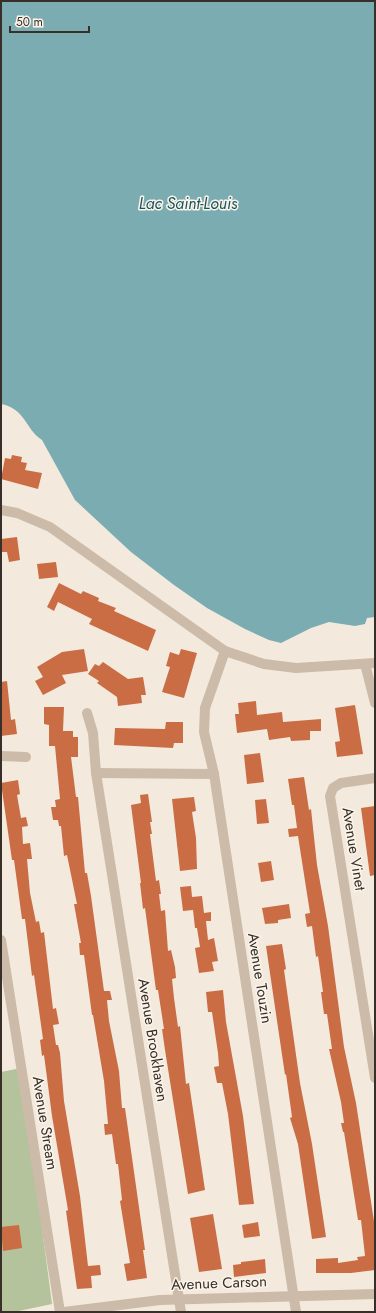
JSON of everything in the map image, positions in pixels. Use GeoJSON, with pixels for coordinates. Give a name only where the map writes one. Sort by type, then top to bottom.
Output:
{"type":"FeatureCollection","features":[{"type":"Feature","properties":{"kind":"street"},"geometry":{"type":"LineString","coordinates":[[1,510],[17,513],[50,527],[225,651],[264,664],[296,668],[370,663],[375,704]]}},
{"type":"Feature","properties":{"kind":"street","name":"Avenue Touzin"},"geometry":{"type":"LineString","coordinates":[[225,651],[205,708],[204,732],[214,774],[296,1312]]}},
{"type":"Feature","properties":{"kind":"street","name":"Avenue Brookhaven"},"geometry":{"type":"LineString","coordinates":[[87,713],[93,733],[96,773],[181,1312]]}},
{"type":"Feature","properties":{"kind":"street"},"geometry":{"type":"LineString","coordinates":[[1,756],[26,757]]}},
{"type":"Feature","properties":{"kind":"street"},"geometry":{"type":"LineString","coordinates":[[96,773],[214,774]]}},
{"type":"Feature","properties":{"kind":"street","name":"Avenue Vinet"},"geometry":{"type":"LineString","coordinates":[[375,778],[341,783],[333,788],[330,796],[375,1078]]}},
{"type":"Feature","properties":{"kind":"street","name":"Avenue Stream"},"geometry":{"type":"LineString","coordinates":[[1,940],[6,1007],[60,1312]]}},
{"type":"Feature","properties":{"kind":"street","name":"Avenue Carson"},"geometry":{"type":"LineString","coordinates":[[64,1312],[160,1300],[375,1294]]}},
{"type":"Feature","properties":{"kind":"green space"},"geometry":{"type":"Polygon","coordinates":[[[21,1068],[52,1304],[14,1312],[1,1312],[1,1072],[21,1068]]]}},
{"type":"Feature","properties":{"kind":"water","name":"Lac Saint-Louis"},"geometry":{"type":"Polygon","coordinates":[[[1,1],[375,1],[375,617],[367,618],[365,624],[355,626],[329,622],[311,628],[281,643],[269,640],[245,629],[207,608],[131,552],[75,500],[42,440],[36,436],[16,410],[1,404],[1,1]]]}},
{"type":"Feature","properties":{"kind":"building"},"geometry":{"type":"Polygon","coordinates":[[[12,455],[22,457],[21,462],[27,463],[25,470],[42,473],[38,489],[1,479],[5,458],[11,459],[12,455]]]}},
{"type":"Feature","properties":{"kind":"building"},"geometry":{"type":"Polygon","coordinates":[[[17,537],[20,560],[9,562],[7,552],[1,552],[1,539],[17,537]]]}},
{"type":"Feature","properties":{"kind":"building"},"geometry":{"type":"Polygon","coordinates":[[[56,562],[58,577],[39,579],[37,564],[56,562]]]}},
{"type":"Feature","properties":{"kind":"building"},"geometry":{"type":"Polygon","coordinates":[[[59,583],[81,594],[83,591],[99,598],[98,601],[116,608],[114,611],[156,630],[148,651],[89,624],[92,619],[58,602],[54,611],[47,607],[59,583]]]}},
{"type":"Feature","properties":{"kind":"building"},"geometry":{"type":"Polygon","coordinates":[[[84,649],[88,671],[62,675],[66,683],[43,695],[35,681],[43,677],[37,667],[62,652],[84,649]]]}},
{"type":"Feature","properties":{"kind":"building"},"geometry":{"type":"Polygon","coordinates":[[[181,649],[197,653],[184,698],[162,692],[170,667],[166,666],[170,652],[179,655],[181,649]]]}},
{"type":"Feature","properties":{"kind":"building"},"geometry":{"type":"Polygon","coordinates":[[[103,662],[128,679],[143,677],[146,695],[141,695],[142,703],[118,706],[117,697],[97,683],[99,681],[88,674],[95,664],[99,666],[103,662]]]}},
{"type":"Feature","properties":{"kind":"building"},"geometry":{"type":"Polygon","coordinates":[[[7,681],[11,720],[15,719],[17,734],[1,736],[1,682],[7,681]]]}},
{"type":"Feature","properties":{"kind":"building"},"geometry":{"type":"Polygon","coordinates":[[[256,701],[257,715],[282,712],[283,722],[321,719],[321,731],[310,731],[310,740],[291,741],[290,737],[269,740],[267,729],[237,733],[235,714],[239,714],[238,703],[256,701]]]}},
{"type":"Feature","properties":{"kind":"building"},"geometry":{"type":"Polygon","coordinates":[[[355,705],[363,754],[337,757],[335,742],[340,741],[335,708],[355,705]]]}},
{"type":"Feature","properties":{"kind":"building"},"geometry":{"type":"Polygon","coordinates":[[[44,707],[64,707],[63,731],[73,731],[73,737],[78,737],[78,757],[71,757],[76,797],[78,797],[85,873],[87,873],[91,896],[104,991],[110,991],[112,1000],[107,1000],[109,1021],[119,1071],[122,1108],[125,1108],[145,1250],[143,1250],[147,1278],[127,1281],[124,1264],[130,1263],[120,1201],[122,1200],[118,1164],[116,1164],[112,1134],[105,1135],[104,1124],[108,1124],[104,1081],[92,1015],[84,955],[80,955],[79,943],[81,943],[74,904],[77,904],[67,855],[64,856],[61,826],[59,826],[58,820],[53,820],[51,807],[56,807],[55,800],[60,799],[55,746],[49,746],[49,725],[44,724],[44,707]]]}},
{"type":"Feature","properties":{"kind":"building"},"geometry":{"type":"Polygon","coordinates":[[[166,722],[183,722],[183,743],[174,743],[173,748],[114,745],[115,728],[165,729],[166,722]]]}},
{"type":"Feature","properties":{"kind":"building"},"geometry":{"type":"Polygon","coordinates":[[[260,753],[264,782],[247,784],[244,755],[260,753]]]}},
{"type":"Feature","properties":{"kind":"building"},"geometry":{"type":"Polygon","coordinates":[[[304,777],[309,810],[311,809],[317,865],[328,926],[344,1047],[356,1103],[375,1228],[375,1270],[351,1273],[316,1273],[316,1259],[338,1258],[338,1263],[358,1260],[357,1257],[365,1256],[361,1220],[358,1220],[344,1132],[341,1123],[344,1123],[341,1102],[329,1049],[332,1049],[327,1014],[324,1014],[321,992],[323,992],[318,956],[316,957],[312,926],[307,927],[305,914],[310,913],[298,836],[289,837],[288,829],[297,828],[294,805],[292,805],[288,779],[304,777]]]}},
{"type":"Feature","properties":{"kind":"building"},"geometry":{"type":"Polygon","coordinates":[[[18,780],[20,794],[17,795],[21,818],[26,817],[28,826],[22,827],[23,844],[30,843],[32,859],[27,859],[30,893],[36,922],[39,921],[41,933],[44,932],[53,1009],[56,1008],[59,1024],[53,1025],[56,1045],[58,1045],[60,1053],[64,1101],[80,1196],[88,1266],[100,1265],[101,1275],[91,1276],[92,1288],[77,1289],[66,1211],[68,1210],[52,1116],[44,1055],[42,1056],[40,1040],[43,1039],[34,975],[32,976],[25,919],[22,919],[14,860],[12,860],[1,783],[18,780]]]}},
{"type":"Feature","properties":{"kind":"building"},"geometry":{"type":"Polygon","coordinates":[[[148,794],[152,822],[150,822],[152,834],[150,834],[156,881],[159,880],[161,911],[165,910],[168,951],[171,950],[175,967],[176,978],[172,979],[174,998],[178,1027],[180,1026],[186,1084],[189,1083],[205,1190],[188,1194],[165,1050],[162,1029],[164,1029],[158,990],[156,990],[145,908],[143,909],[131,805],[141,803],[140,795],[148,794]]]}},
{"type":"Feature","properties":{"kind":"building"},"geometry":{"type":"Polygon","coordinates":[[[194,797],[196,811],[192,812],[196,838],[197,869],[180,871],[172,799],[194,797]]]}},
{"type":"Feature","properties":{"kind":"building"},"geometry":{"type":"Polygon","coordinates":[[[266,799],[269,823],[257,824],[255,800],[266,799]]]}},
{"type":"Feature","properties":{"kind":"building"},"geometry":{"type":"Polygon","coordinates":[[[375,806],[375,875],[370,876],[361,808],[375,806]]]}},
{"type":"Feature","properties":{"kind":"building"},"geometry":{"type":"Polygon","coordinates":[[[271,861],[274,880],[261,882],[258,863],[271,861]]]}},
{"type":"Feature","properties":{"kind":"building"},"geometry":{"type":"Polygon","coordinates":[[[191,886],[192,897],[202,896],[204,913],[211,912],[211,921],[206,921],[208,940],[214,938],[218,961],[212,962],[214,971],[199,973],[195,948],[200,947],[197,928],[195,928],[193,910],[183,911],[180,887],[191,886]]]}},
{"type":"Feature","properties":{"kind":"building"},"geometry":{"type":"Polygon","coordinates":[[[289,904],[291,918],[278,920],[278,923],[265,924],[262,908],[289,904]]]}},
{"type":"Feature","properties":{"kind":"building"},"geometry":{"type":"Polygon","coordinates":[[[282,944],[286,969],[284,970],[300,1083],[312,1144],[326,1237],[312,1239],[298,1144],[290,1118],[292,1117],[286,1074],[285,1075],[266,946],[282,944]]]}},
{"type":"Feature","properties":{"kind":"building"},"geometry":{"type":"Polygon","coordinates":[[[223,990],[226,1022],[243,1116],[254,1204],[239,1205],[228,1114],[222,1083],[217,1083],[214,1067],[219,1066],[218,1053],[212,1012],[208,1012],[206,992],[223,990]]]}},
{"type":"Feature","properties":{"kind":"building"},"geometry":{"type":"Polygon","coordinates":[[[213,1214],[222,1269],[199,1272],[190,1218],[213,1214]]]}},
{"type":"Feature","properties":{"kind":"building"},"geometry":{"type":"Polygon","coordinates":[[[258,1222],[260,1236],[244,1238],[242,1225],[258,1222]]]}},
{"type":"Feature","properties":{"kind":"building"},"geometry":{"type":"Polygon","coordinates":[[[19,1225],[22,1248],[3,1251],[1,1227],[19,1225]]]}},
{"type":"Feature","properties":{"kind":"building"},"geometry":{"type":"Polygon","coordinates":[[[265,1259],[266,1273],[234,1277],[233,1265],[241,1264],[241,1262],[265,1259]]]}}]}
